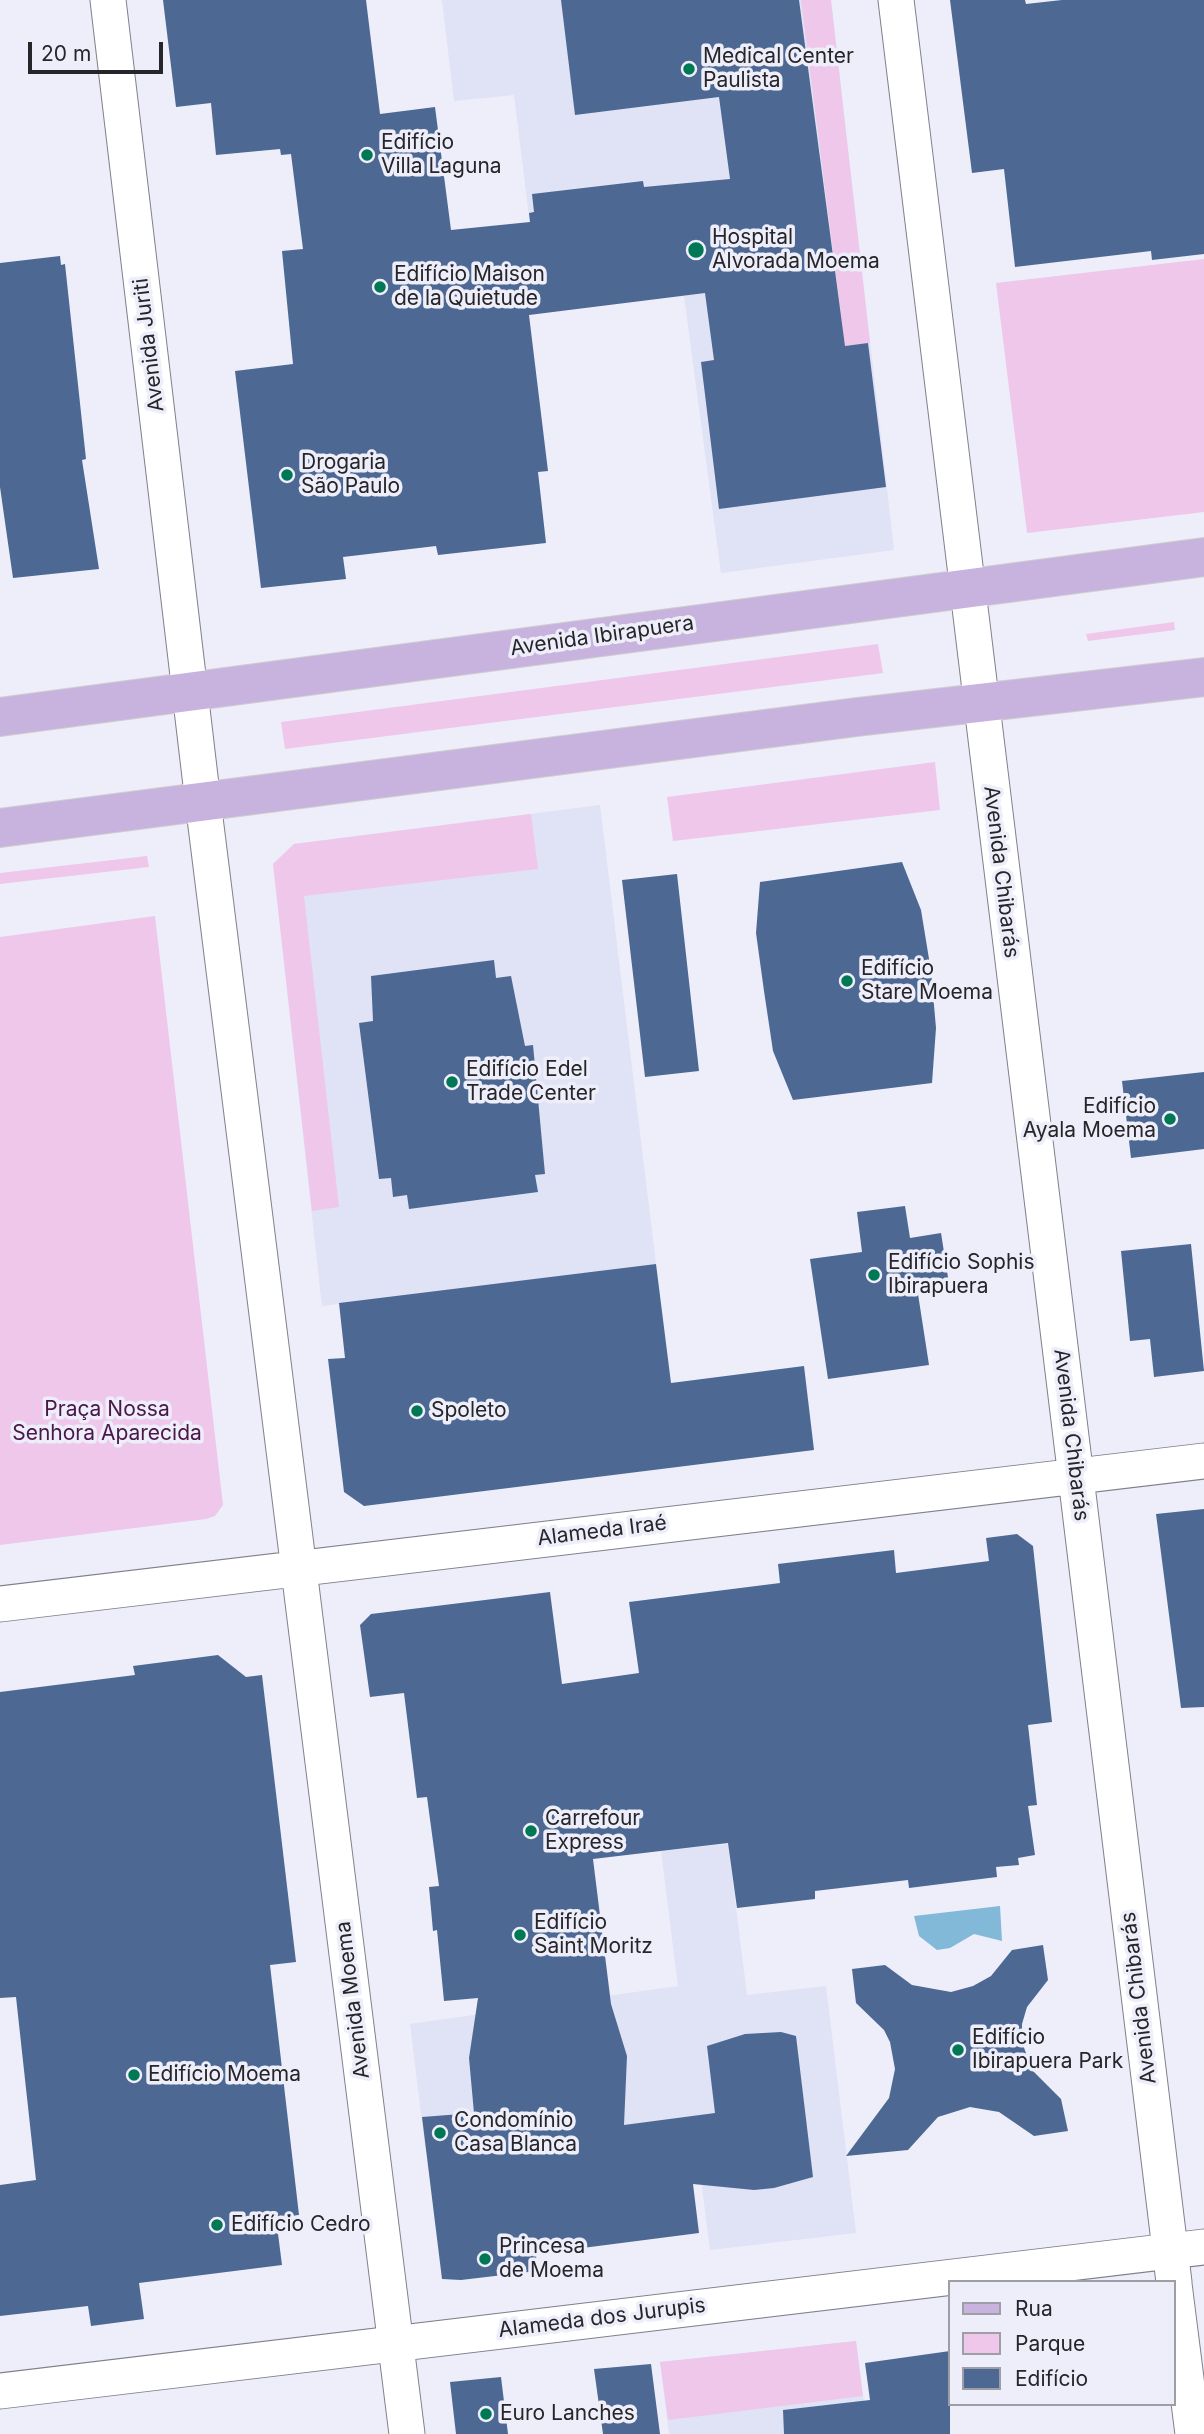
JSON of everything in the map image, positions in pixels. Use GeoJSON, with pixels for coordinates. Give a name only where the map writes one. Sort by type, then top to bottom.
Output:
{"type":"FeatureCollection","features":[{"type":"Feature","properties":{"kind":"main road","name":"Avenida Ibirapuera"},"geometry":{"type":"LineString","coordinates":[[0,716],[1204,557]]}},
{"type":"Feature","properties":{"kind":"main road"},"geometry":{"type":"LineString","coordinates":[[0,828],[1204,677]]}},
{"type":"Feature","properties":{"kind":"street","name":"Avenida Juriti"},"geometry":{"type":"LineString","coordinates":[[108,0],[191,691]]}},
{"type":"Feature","properties":{"kind":"street","name":"Avenida Chibarás"},"geometry":{"type":"LineString","coordinates":[[896,0],[1076,1475],[1181,2266],[1193,2434]]}},
{"type":"Feature","properties":{"kind":"street"},"geometry":{"type":"LineString","coordinates":[[191,691],[300,1566]]}},
{"type":"Feature","properties":{"kind":"street","name":"Alameda Iraé"},"geometry":{"type":"LineString","coordinates":[[0,1604],[300,1566],[1204,1461]]}},
{"type":"Feature","properties":{"kind":"street","name":"Avenida Moema"},"geometry":{"type":"LineString","coordinates":[[300,1566],[407,2434]]}},
{"type":"Feature","properties":{"kind":"street","name":"Alameda dos Jurupis"},"geometry":{"type":"LineString","coordinates":[[1036,2280],[1181,2266]]}},
{"type":"Feature","properties":{"kind":"street","name":"Alameda dos Jurupis"},"geometry":{"type":"LineString","coordinates":[[0,2391],[395,2342],[948,2289]]}},
{"type":"Feature","properties":{"kind":"shaded area","name":"Hospital Alvorada Moema"},"geometry":{"type":"Polygon","coordinates":[[[442,0],[831,0],[894,550],[721,573],[684,296],[541,313],[514,95],[454,101],[442,0]]]}},
{"type":"Feature","properties":{"kind":"shaded area"},"geometry":{"type":"Polygon","coordinates":[[[600,805],[656,1264],[322,1306],[273,864],[294,844],[600,805]]]}},
{"type":"Feature","properties":{"kind":"shaded area"},"geometry":{"type":"Polygon","coordinates":[[[728,1844],[747,1995],[826,1986],[856,2233],[710,2250],[693,2116],[426,2153],[410,2024],[678,1986],[661,1851],[728,1844]]]}},
{"type":"Feature","properties":{"kind":"shaded area"},"geometry":{"type":"Polygon","coordinates":[[[856,2341],[868,2434],[669,2434],[660,2362],[856,2341]]]}},
{"type":"Feature","properties":{"kind":"green space"},"geometry":{"type":"Polygon","coordinates":[[[801,0],[831,0],[870,343],[845,346],[801,0]]]}},
{"type":"Feature","properties":{"kind":"green space"},"geometry":{"type":"Polygon","coordinates":[[[1204,259],[1204,512],[1027,533],[996,283],[1204,259]]]}},
{"type":"Feature","properties":{"kind":"green space"},"geometry":{"type":"Polygon","coordinates":[[[1174,622],[1175,630],[1088,641],[1086,634],[1174,622]]]}},
{"type":"Feature","properties":{"kind":"green space"},"geometry":{"type":"Polygon","coordinates":[[[878,644],[883,673],[285,749],[281,722],[878,644]]]}},
{"type":"Feature","properties":{"kind":"green space"},"geometry":{"type":"Polygon","coordinates":[[[935,762],[940,810],[673,841],[667,797],[935,762]]]}},
{"type":"Feature","properties":{"kind":"green space"},"geometry":{"type":"Polygon","coordinates":[[[531,814],[538,869],[304,896],[339,1207],[312,1211],[273,864],[294,844],[531,814]]]}},
{"type":"Feature","properties":{"kind":"green space"},"geometry":{"type":"Polygon","coordinates":[[[147,856],[149,867],[0,884],[0,873],[147,856]]]}},
{"type":"Feature","properties":{"kind":"green space","name":"Praça Nossa Senhora Aparecida"},"geometry":{"type":"Polygon","coordinates":[[[155,916],[223,1505],[215,1516],[206,1519],[0,1545],[0,937],[155,916]]]}},
{"type":"Feature","properties":{"kind":"green space"},"geometry":{"type":"Polygon","coordinates":[[[856,2341],[863,2396],[668,2420],[660,2362],[856,2341]]]}},
{"type":"Feature","properties":{"kind":"water"},"geometry":{"type":"Polygon","coordinates":[[[1000,1906],[1002,1941],[974,1934],[950,1948],[937,1950],[919,1936],[914,1916],[1000,1906]]]}},
{"type":"Feature","properties":{"kind":"building"},"geometry":{"type":"Polygon","coordinates":[[[163,0],[366,0],[380,114],[435,107],[451,230],[530,222],[529,213],[534,212],[532,194],[643,181],[644,187],[730,179],[719,97],[575,115],[561,0],[799,0],[845,346],[868,343],[886,487],[719,509],[701,362],[714,360],[705,293],[529,315],[548,471],[538,472],[546,543],[438,555],[436,546],[343,557],[346,579],[261,588],[235,371],[293,364],[282,251],[303,249],[291,154],[281,155],[280,149],[216,155],[211,103],[176,107],[163,0]]]}},
{"type":"Feature","properties":{"kind":"building"},"geometry":{"type":"Polygon","coordinates":[[[950,0],[1025,0],[1026,4],[1062,0],[1204,0],[1204,254],[1152,260],[1151,251],[1015,267],[1004,169],[972,173],[950,0]]]}},
{"type":"Feature","properties":{"kind":"building"},"geometry":{"type":"Polygon","coordinates":[[[60,256],[61,265],[65,264],[86,459],[82,460],[99,569],[13,578],[0,487],[0,263],[60,256]]]}},
{"type":"Feature","properties":{"kind":"building","name":"Edifício Stare Moema"},"geometry":{"type":"Polygon","coordinates":[[[902,862],[921,910],[931,971],[936,1028],[932,1083],[793,1100],[773,1051],[756,933],[760,882],[902,862]]]}},
{"type":"Feature","properties":{"kind":"building"},"geometry":{"type":"Polygon","coordinates":[[[677,874],[699,1071],[645,1077],[622,880],[677,874]]]}},
{"type":"Feature","properties":{"kind":"building","name":"Edifício Edel Trade Center"},"geometry":{"type":"Polygon","coordinates":[[[494,960],[496,978],[511,976],[525,1046],[533,1045],[545,1174],[535,1175],[538,1192],[409,1209],[407,1195],[393,1197],[391,1178],[379,1179],[359,1023],[373,1021],[371,976],[494,960]]]}},
{"type":"Feature","properties":{"kind":"building","name":"Edifício Ayala Moema"},"geometry":{"type":"Polygon","coordinates":[[[1204,1072],[1204,1149],[1131,1158],[1122,1081],[1204,1072]]]}},
{"type":"Feature","properties":{"kind":"building","name":"Edifício Sophis Ibirapuera"},"geometry":{"type":"Polygon","coordinates":[[[905,1206],[910,1238],[941,1233],[950,1290],[918,1294],[929,1365],[828,1379],[810,1259],[862,1252],[857,1212],[905,1206]]]}},
{"type":"Feature","properties":{"kind":"building"},"geometry":{"type":"Polygon","coordinates":[[[1191,1244],[1204,1371],[1154,1377],[1150,1339],[1130,1341],[1121,1251],[1191,1244]]]}},
{"type":"Feature","properties":{"kind":"building"},"geometry":{"type":"Polygon","coordinates":[[[656,1264],[671,1383],[804,1366],[814,1450],[364,1506],[344,1492],[328,1359],[345,1358],[339,1303],[656,1264]]]}},
{"type":"Feature","properties":{"kind":"building"},"geometry":{"type":"Polygon","coordinates":[[[1204,1509],[1204,1707],[1181,1708],[1156,1514],[1204,1509]]]}},
{"type":"Feature","properties":{"kind":"building"},"geometry":{"type":"Polygon","coordinates":[[[1017,1534],[1033,1546],[1052,1722],[1028,1725],[1037,1805],[1028,1806],[1035,1855],[1018,1858],[1019,1865],[996,1867],[997,1877],[909,1888],[908,1880],[815,1891],[815,1899],[737,1908],[728,1843],[593,1859],[611,2004],[627,2056],[624,2125],[715,2113],[707,2046],[745,2034],[781,2032],[796,2036],[813,2177],[774,2188],[754,2190],[693,2184],[699,2233],[536,2254],[537,2271],[461,2280],[442,2279],[422,2117],[474,2113],[469,2058],[478,1998],[444,2001],[437,1930],[433,1931],[429,1887],[439,1886],[427,1797],[417,1798],[404,1693],[370,1697],[360,1625],[371,1614],[550,1592],[562,1684],[639,1673],[629,1602],[780,1583],[778,1564],[894,1550],[896,1573],[989,1561],[986,1538],[1017,1534]]]}},
{"type":"Feature","properties":{"kind":"building"},"geometry":{"type":"Polygon","coordinates":[[[218,1655],[246,1677],[262,1675],[296,1962],[270,1965],[299,2215],[276,2218],[282,2265],[139,2283],[144,2319],[91,2326],[88,2306],[0,2316],[0,2185],[36,2180],[16,1997],[0,1998],[0,1692],[135,1675],[133,1666],[218,1655]]]}},
{"type":"Feature","properties":{"kind":"building","name":"Edifício Ibirapuera Park"},"geometry":{"type":"Polygon","coordinates":[[[1043,1945],[1048,1980],[1027,2007],[1022,2024],[1022,2042],[1032,2070],[1061,2099],[1068,2131],[1034,2136],[999,2112],[970,2107],[938,2117],[908,2150],[846,2156],[889,2098],[895,2069],[890,2042],[884,2030],[856,2003],[852,1969],[885,1965],[912,1985],[951,1992],[973,1986],[991,1976],[1012,1950],[1043,1945]]]}},
{"type":"Feature","properties":{"kind":"building"},"geometry":{"type":"Polygon","coordinates":[[[948,2351],[950,2434],[784,2434],[783,2410],[870,2400],[865,2363],[948,2351]]]}},
{"type":"Feature","properties":{"kind":"building"},"geometry":{"type":"Polygon","coordinates":[[[651,2364],[660,2434],[603,2434],[594,2369],[651,2364]]]}},
{"type":"Feature","properties":{"kind":"building"},"geometry":{"type":"Polygon","coordinates":[[[501,2377],[508,2434],[456,2434],[450,2382],[501,2377]]]}},
{"type":"Feature","properties":{"kind":"place","name":"Medical Center Paulista"},"geometry":{"type":"Point","coordinates":[689,69]}},
{"type":"Feature","properties":{"kind":"place","name":"Edifício Villa Laguna"},"geometry":{"type":"Point","coordinates":[367,155]}},
{"type":"Feature","properties":{"kind":"place","name":"Hospital Alvorada Moema"},"geometry":{"type":"Point","coordinates":[696,250]}},
{"type":"Feature","properties":{"kind":"place","name":"Edifício Maison de la Quietude"},"geometry":{"type":"Point","coordinates":[380,287]}},
{"type":"Feature","properties":{"kind":"place","name":"Drogaria São Paulo"},"geometry":{"type":"Point","coordinates":[287,475]}},
{"type":"Feature","properties":{"kind":"place","name":"Edifício Stare Moema"},"geometry":{"type":"Point","coordinates":[847,981]}},
{"type":"Feature","properties":{"kind":"place","name":"Edifício Edel Trade Center"},"geometry":{"type":"Point","coordinates":[452,1082]}},
{"type":"Feature","properties":{"kind":"place","name":"Edifício Ayala Moema"},"geometry":{"type":"Point","coordinates":[1170,1119]}},
{"type":"Feature","properties":{"kind":"place","name":"Edifício Sophis Ibirapuera"},"geometry":{"type":"Point","coordinates":[874,1275]}},
{"type":"Feature","properties":{"kind":"place","name":"Spoleto"},"geometry":{"type":"Point","coordinates":[417,1411]}},
{"type":"Feature","properties":{"kind":"place","name":"Carrefour Express"},"geometry":{"type":"Point","coordinates":[531,1831]}},
{"type":"Feature","properties":{"kind":"place","name":"Edifício Saint Moritz"},"geometry":{"type":"Point","coordinates":[520,1935]}},
{"type":"Feature","properties":{"kind":"place","name":"Edifício Ibirapuera Park"},"geometry":{"type":"Point","coordinates":[958,2050]}},
{"type":"Feature","properties":{"kind":"place","name":"Edifício Moema"},"geometry":{"type":"Point","coordinates":[134,2075]}},
{"type":"Feature","properties":{"kind":"place","name":"Condomínio Casa Blanca"},"geometry":{"type":"Point","coordinates":[440,2133]}},
{"type":"Feature","properties":{"kind":"place","name":"Edifício Cedro"},"geometry":{"type":"Point","coordinates":[217,2225]}},
{"type":"Feature","properties":{"kind":"place","name":"Princesa de Moema"},"geometry":{"type":"Point","coordinates":[485,2259]}},
{"type":"Feature","properties":{"kind":"place","name":"Euro Lanches"},"geometry":{"type":"Point","coordinates":[486,2414]}}]}
